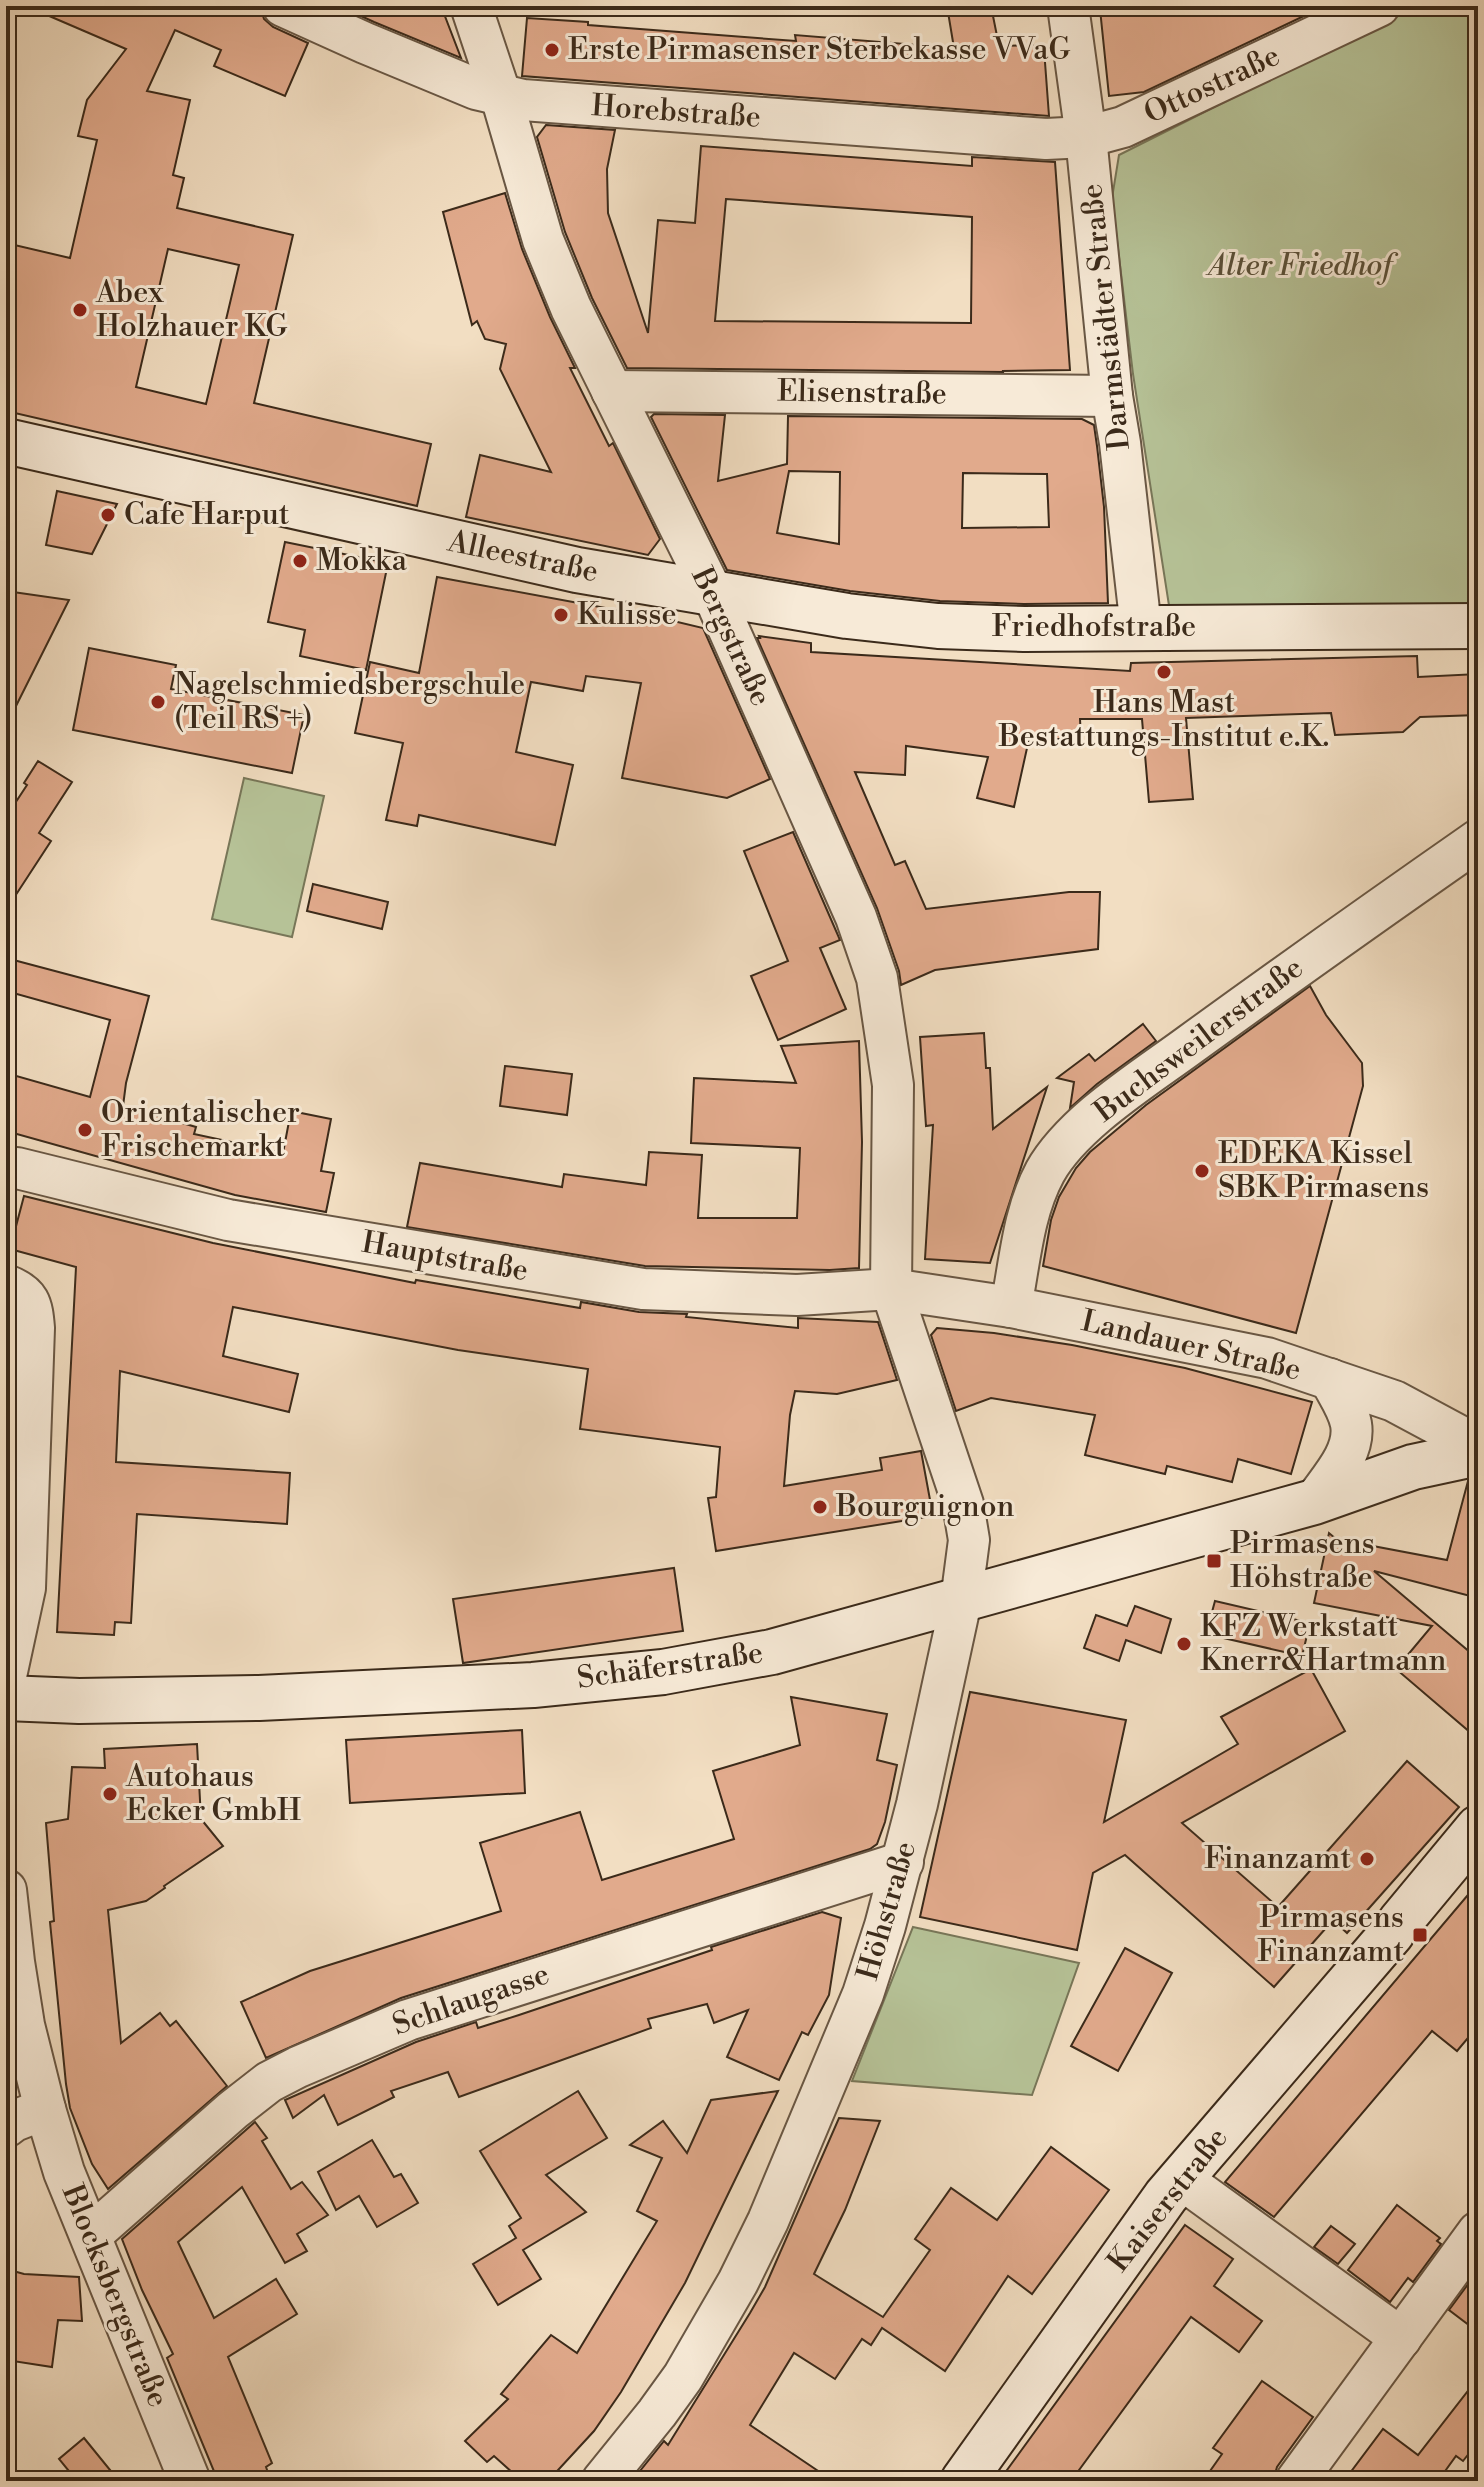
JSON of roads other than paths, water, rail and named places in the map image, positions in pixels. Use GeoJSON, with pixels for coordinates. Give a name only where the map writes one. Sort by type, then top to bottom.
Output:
{"type":"FeatureCollection","features":[{"type":"Feature","properties":{"kind":"main road","name":"Alleestraße"},"geometry":{"type":"LineString","coordinates":[[6,441],[577,570],[713,594]]}},
{"type":"Feature","properties":{"kind":"main road","name":"Friedhofstraße"},"geometry":{"type":"LineString","coordinates":[[713,594],[847,616],[938,626],[1024,629],[1478,626]]}},
{"type":"Feature","properties":{"kind":"main road"},"geometry":{"type":"LineString","coordinates":[[1314,1502],[1413,1467],[1478,1453]]}},
{"type":"Feature","properties":{"kind":"main road","name":"Schäferstraße"},"geometry":{"type":"LineString","coordinates":[[6,1698],[79,1701],[259,1698],[533,1685],[634,1675],[772,1652],[1314,1502]]}},
{"type":"Feature","properties":{"kind":"main road","name":"Kaiserstraße"},"geometry":{"type":"LineString","coordinates":[[963,2481],[1180,2178],[1477,1832]]}},
{"type":"Feature","properties":{"kind":"street","name":"Horebstraße"},"geometry":{"type":"LineString","coordinates":[[283,6],[476,89],[523,100],[1030,138],[1086,137]]}},
{"type":"Feature","properties":{"kind":"street","name":"Bergstraße"},"geometry":{"type":"LineString","coordinates":[[471,6],[543,240],[571,308],[713,594],[856,917],[877,978],[893,1085],[891,1289]]}},
{"type":"Feature","properties":{"kind":"street","name":"Darmstädter Straße"},"geometry":{"type":"LineString","coordinates":[[1068,6],[1086,137],[1112,396],[1141,628]]}},
{"type":"Feature","properties":{"kind":"street","name":"Ottostraße"},"geometry":{"type":"LineString","coordinates":[[1086,137],[1123,127],[1379,6]]}},
{"type":"Feature","properties":{"kind":"street","name":"Elisenstraße"},"geometry":{"type":"LineString","coordinates":[[612,391],[1112,396]]}},
{"type":"Feature","properties":{"kind":"street","name":"Buchsweilerstraße"},"geometry":{"type":"LineString","coordinates":[[1011,1307],[1019,1255],[1037,1189],[1046,1170],[1076,1133],[1115,1100],[1300,964],[1478,840]]}},
{"type":"Feature","properties":{"kind":"street","name":"Hauptstraße"},"geometry":{"type":"LineString","coordinates":[[6,1170],[17,1168],[228,1220],[643,1289],[797,1295],[891,1289]]}},
{"type":"Feature","properties":{"kind":"street"},"geometry":{"type":"LineString","coordinates":[[6,1285],[22,1290],[32,1307],[34,1328],[25,1588],[6,1676]]}},
{"type":"Feature","properties":{"kind":"street","name":"Landauer Straße"},"geometry":{"type":"LineString","coordinates":[[891,1289],[1011,1307],[1267,1358],[1394,1401],[1478,1446]]}},
{"type":"Feature","properties":{"kind":"street","name":"Höhstraße"},"geometry":{"type":"LineString","coordinates":[[602,2481],[683,2377],[738,2282],[768,2221],[863,1994],[903,1862],[961,1601],[969,1540],[963,1504],[891,1289]]}},
{"type":"Feature","properties":{"kind":"street"},"geometry":{"type":"LineString","coordinates":[[1314,1502],[1352,1441],[1349,1419],[1330,1379]]}},
{"type":"Feature","properties":{"kind":"street","name":"Schlaugasse"},"geometry":{"type":"LineString","coordinates":[[91,2235],[233,2110],[269,2082],[298,2067],[408,2020],[903,1862]]}},
{"type":"Feature","properties":{"kind":"street","name":"Blocksbergstraße"},"geometry":{"type":"LineString","coordinates":[[6,1890],[10,1964],[45,2109],[64,2172],[190,2481]]}},
{"type":"Feature","properties":{"kind":"street"},"geometry":{"type":"LineString","coordinates":[[6,2127],[45,2109]]}},
{"type":"Feature","properties":{"kind":"street"},"geometry":{"type":"LineString","coordinates":[[1180,2178],[1401,2338]]}},
{"type":"Feature","properties":{"kind":"street"},"geometry":{"type":"LineString","coordinates":[[1296,2481],[1478,2232]]}},
{"type":"Feature","properties":{"kind":"place","name":"Erste Pirmasenser Sterbekasse VVaG"},"geometry":{"type":"Point","coordinates":[552,50]}},
{"type":"Feature","properties":{"kind":"place","name":"Abex Holzhauer KG"},"geometry":{"type":"Point","coordinates":[80,310]}},
{"type":"Feature","properties":{"kind":"place","name":"Cafe Harput"},"geometry":{"type":"Point","coordinates":[108,515]}},
{"type":"Feature","properties":{"kind":"place","name":"Mokka"},"geometry":{"type":"Point","coordinates":[300,561]}},
{"type":"Feature","properties":{"kind":"place","name":"Kulisse"},"geometry":{"type":"Point","coordinates":[561,615]}},
{"type":"Feature","properties":{"kind":"place","name":"Hans Mast Bestattungs-Institut e.K."},"geometry":{"type":"Point","coordinates":[1164,672]}},
{"type":"Feature","properties":{"kind":"place","name":"Nagelschmiedsbergschule (Teil RS +)"},"geometry":{"type":"Point","coordinates":[158,702]}},
{"type":"Feature","properties":{"kind":"place","name":"Orientalischer Frischemarkt"},"geometry":{"type":"Point","coordinates":[85,1130]}},
{"type":"Feature","properties":{"kind":"place","name":"EDEKA Kissel SBK Pirmasens"},"geometry":{"type":"Point","coordinates":[1202,1171]}},
{"type":"Feature","properties":{"kind":"place","name":"Bourguignon"},"geometry":{"type":"Point","coordinates":[820,1507]}},
{"type":"Feature","properties":{"kind":"place","name":"Pirmasens Höhstraße"},"geometry":{"type":"Point","coordinates":[1214,1561]}},
{"type":"Feature","properties":{"kind":"place","name":"KFZ Werkstatt Knerr&Hartmann"},"geometry":{"type":"Point","coordinates":[1184,1644]}},
{"type":"Feature","properties":{"kind":"place","name":"Autohaus Ecker GmbH"},"geometry":{"type":"Point","coordinates":[110,1794]}},
{"type":"Feature","properties":{"kind":"place","name":"Finanzamt"},"geometry":{"type":"Point","coordinates":[1367,1859]}},
{"type":"Feature","properties":{"kind":"place","name":"Pirmasens Finanzamt"},"geometry":{"type":"Point","coordinates":[1420,1935]}},
{"type":"Feature","properties":{"kind":"park label","name":"Alter Friedhof"},"geometry":{"type":"Point","coordinates":[1300,266]}}]}
